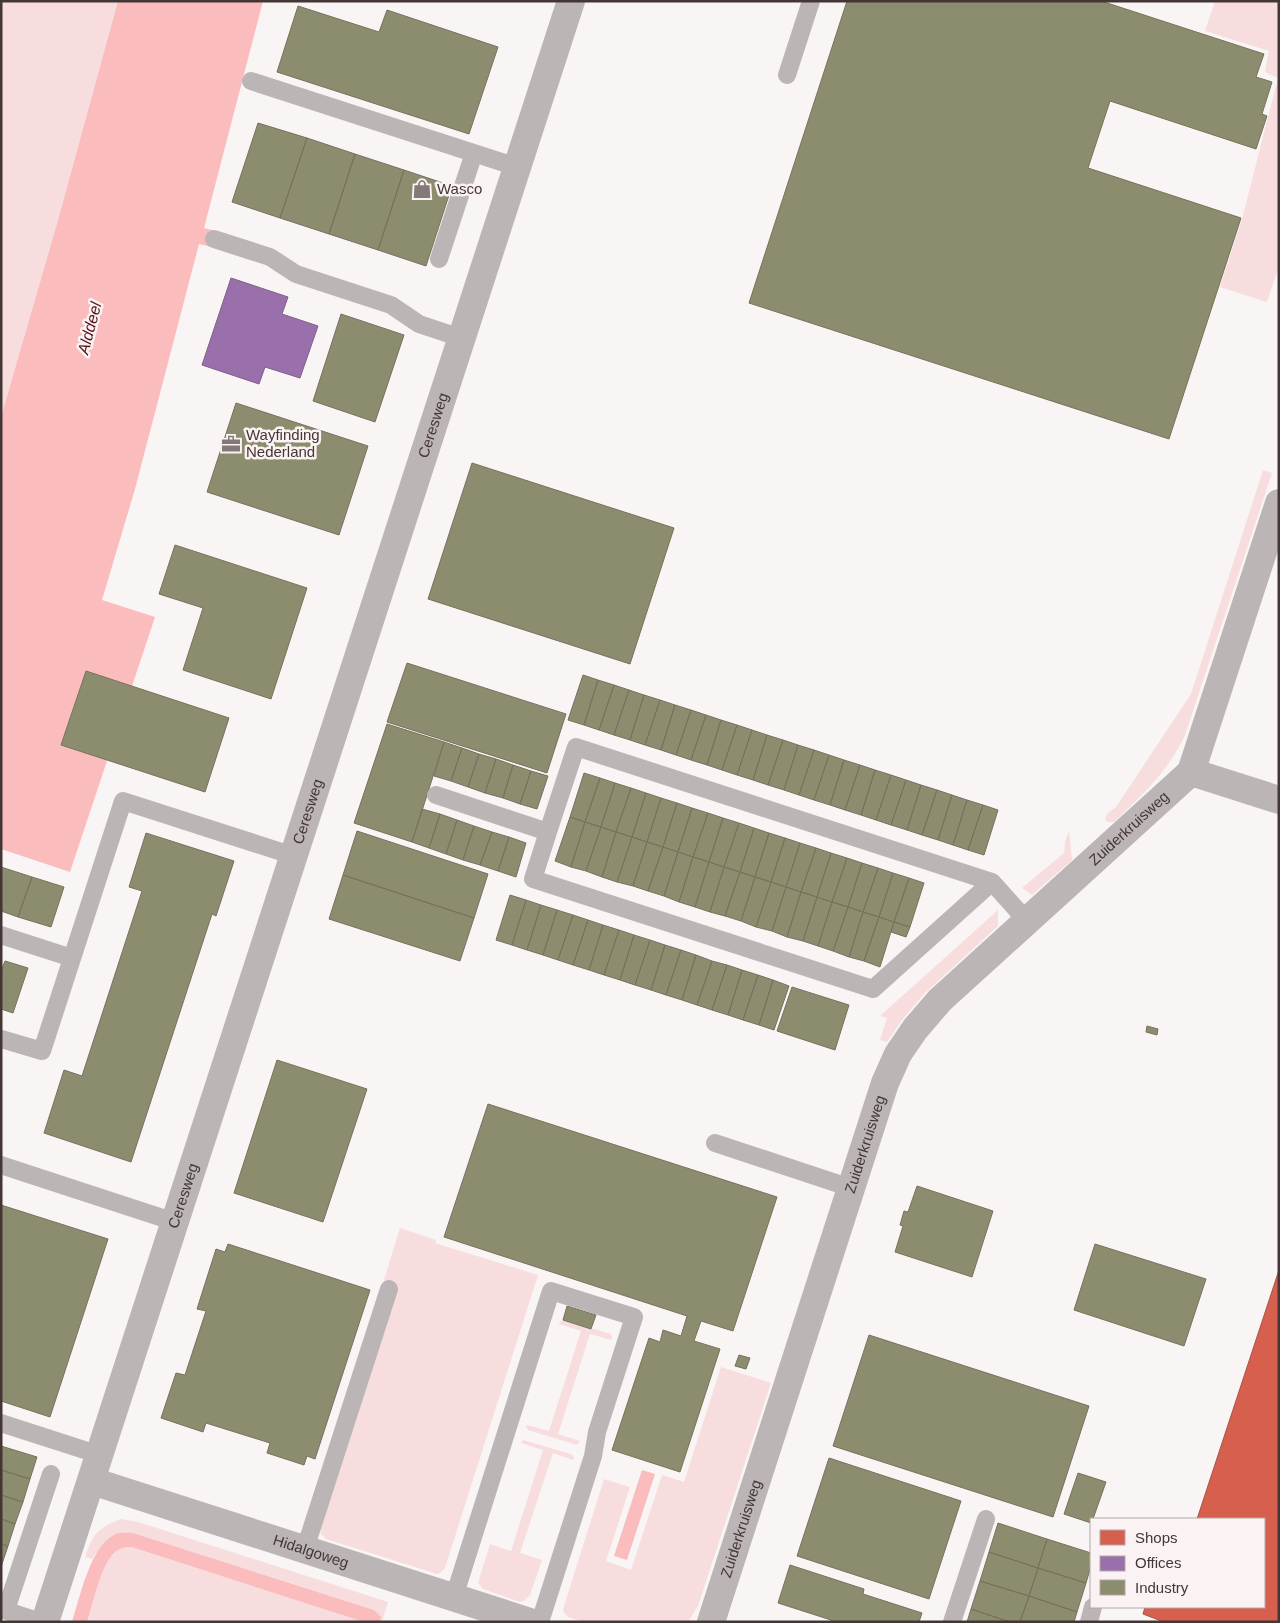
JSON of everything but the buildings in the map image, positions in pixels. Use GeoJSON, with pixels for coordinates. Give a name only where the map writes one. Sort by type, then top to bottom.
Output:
{"type":"FeatureCollection","features":[{"type":"Feature","properties":{"kind":"street","name":"Ceresweg"},"geometry":{"type":"LineString","coordinates":[[46,1622],[570,1]]}},
{"type":"Feature","properties":{"kind":"street","name":"Zuiderkruisweg"},"geometry":{"type":"LineString","coordinates":[[710,1622],[885,1083],[898,1054],[915,1029],[940,1000],[1191,772],[1279,503]]}},
{"type":"Feature","properties":{"kind":"street"},"geometry":{"type":"LineString","coordinates":[[1191,772],[1279,800]]}},
{"type":"Feature","properties":{"kind":"street","name":"Hidalgoweg"},"geometry":{"type":"LineString","coordinates":[[92,1480],[530,1622]]}},
{"type":"Feature","properties":{"kind":"lane"},"geometry":{"type":"LineString","coordinates":[[787,75],[811,1]]}},
{"type":"Feature","properties":{"kind":"lane"},"geometry":{"type":"LineString","coordinates":[[251,81],[517,168]]}},
{"type":"Feature","properties":{"kind":"lane"},"geometry":{"type":"LineString","coordinates":[[439,259],[474,153]]}},
{"type":"Feature","properties":{"kind":"lane"},"geometry":{"type":"LineString","coordinates":[[214,239],[270,257],[296,274],[391,305],[418,324],[461,338]]}},
{"type":"Feature","properties":{"kind":"lane"},"geometry":{"type":"LineString","coordinates":[[992,882],[873,989],[533,879],[576,747],[992,882],[1027,921]]}},
{"type":"Feature","properties":{"kind":"lane"},"geometry":{"type":"LineString","coordinates":[[436,795],[548,832]]}},
{"type":"Feature","properties":{"kind":"lane"},"geometry":{"type":"LineString","coordinates":[[1,1038],[42,1051],[123,802],[294,856]]}},
{"type":"Feature","properties":{"kind":"lane"},"geometry":{"type":"LineString","coordinates":[[1,935],[72,958]]}},
{"type":"Feature","properties":{"kind":"lane"},"geometry":{"type":"LineString","coordinates":[[715,1143],[851,1188]]}},
{"type":"Feature","properties":{"kind":"lane"},"geometry":{"type":"LineString","coordinates":[[1,1166],[175,1222]]}},
{"type":"Feature","properties":{"kind":"lane"},"geometry":{"type":"LineString","coordinates":[[305,1549],[389,1288]]}},
{"type":"Feature","properties":{"kind":"lane"},"geometry":{"type":"LineString","coordinates":[[454,1598],[552,1291],[634,1317],[597,1432],[593,1456],[540,1622]]}},
{"type":"Feature","properties":{"kind":"lane"},"geometry":{"type":"LineString","coordinates":[[1,1423],[100,1455]]}},
{"type":"Feature","properties":{"kind":"lane"},"geometry":{"type":"LineString","coordinates":[[41,1622],[4,1610],[51,1474]]}},
{"type":"Feature","properties":{"kind":"lane"},"geometry":{"type":"LineString","coordinates":[[952,1622],[986,1519]]}},
{"type":"Feature","properties":{"kind":"lane"},"geometry":{"type":"LineString","coordinates":[[1089,1622],[1094,1608]]}},
{"type":"Feature","properties":{"kind":"shaded area"},"geometry":{"type":"Polygon","coordinates":[[[1,1],[118,1],[58,220],[1,417],[1,1]]]}},
{"type":"Feature","properties":{"kind":"shaded area"},"geometry":{"type":"Polygon","coordinates":[[[1215,1],[1279,1],[1279,266],[1267,302],[1220,287],[1242,219],[1278,78],[1265,72],[1269,51],[1205,31],[1215,1]]]}},
{"type":"Feature","properties":{"kind":"shaded area"},"geometry":{"type":"Polygon","coordinates":[[[1263,470],[1272,473],[1185,735],[1179,748],[1154,782],[1114,822],[1107,822],[1105,819],[1107,814],[1116,807],[1191,694],[1263,470]]]}},
{"type":"Feature","properties":{"kind":"shaded area"},"geometry":{"type":"Polygon","coordinates":[[[1069,831],[1072,860],[1032,895],[1022,888],[1064,853],[1069,831]]]}},
{"type":"Feature","properties":{"kind":"shaded area"},"geometry":{"type":"Polygon","coordinates":[[[998,910],[998,926],[924,994],[902,1020],[887,1042],[880,1040],[887,1018],[880,1016],[998,910]]]}},
{"type":"Feature","properties":{"kind":"shaded area"},"geometry":{"type":"Polygon","coordinates":[[[400,1228],[436,1240],[435,1243],[538,1275],[445,1568],[437,1574],[326,1539],[321,1534],[320,1528],[398,1286],[384,1280],[400,1228]]]}},
{"type":"Feature","properties":{"kind":"shaded area"},"geometry":{"type":"Polygon","coordinates":[[[563,1320],[611,1334],[612,1336],[612,1340],[590,1334],[558,1434],[580,1441],[577,1445],[528,1430],[526,1427],[527,1425],[549,1431],[581,1331],[559,1324],[563,1320]]]}},
{"type":"Feature","properties":{"kind":"shaded area"},"geometry":{"type":"Polygon","coordinates":[[[721,1367],[771,1383],[698,1606],[688,1622],[583,1622],[568,1617],[563,1611],[564,1606],[604,1479],[630,1487],[606,1561],[631,1570],[662,1475],[684,1482],[721,1367]]]}},
{"type":"Feature","properties":{"kind":"shaded area"},"geometry":{"type":"Polygon","coordinates":[[[523,1440],[571,1454],[574,1457],[573,1460],[553,1453],[520,1553],[542,1560],[530,1595],[520,1602],[483,1589],[478,1583],[490,1544],[511,1551],[543,1450],[521,1443],[523,1440]]]}},
{"type":"Feature","properties":{"kind":"shaded area"},"geometry":{"type":"Polygon","coordinates":[[[121,1519],[138,1522],[388,1602],[382,1622],[378,1622],[380,1621],[374,1610],[133,1533],[96,1553],[92,1559],[85,1557],[97,1532],[121,1519]]]}},
{"type":"Feature","properties":{"kind":"shaded area"},"geometry":{"type":"Polygon","coordinates":[[[132,1547],[364,1622],[87,1622],[101,1575],[109,1559],[118,1550],[132,1547]]]}},
{"type":"Feature","properties":{"kind":"water","name":"Alddeel"},"geometry":{"type":"Polygon","coordinates":[[[118,1],[263,1],[204,228],[216,231],[212,247],[199,244],[135,489],[102,600],[155,617],[70,872],[1,849],[1,417],[58,220],[118,1]]]}},
{"type":"Feature","properties":{"kind":"water"},"geometry":{"type":"Polygon","coordinates":[[[642,1470],[655,1474],[627,1560],[614,1556],[642,1470]]]}},
{"type":"Feature","properties":{"kind":"water"},"geometry":{"type":"Polygon","coordinates":[[[133,1533],[374,1610],[381,1617],[380,1621],[364,1622],[132,1547],[118,1550],[109,1559],[101,1575],[87,1622],[72,1622],[82,1587],[98,1550],[114,1535],[133,1533]]]}},
{"type":"Feature","properties":{"kind":"place","name":"Wasco"},"geometry":{"type":"Point","coordinates":[422,189]}},
{"type":"Feature","properties":{"kind":"place","name":"Wayfinding Nederland"},"geometry":{"type":"Point","coordinates":[231,444]}}]}
